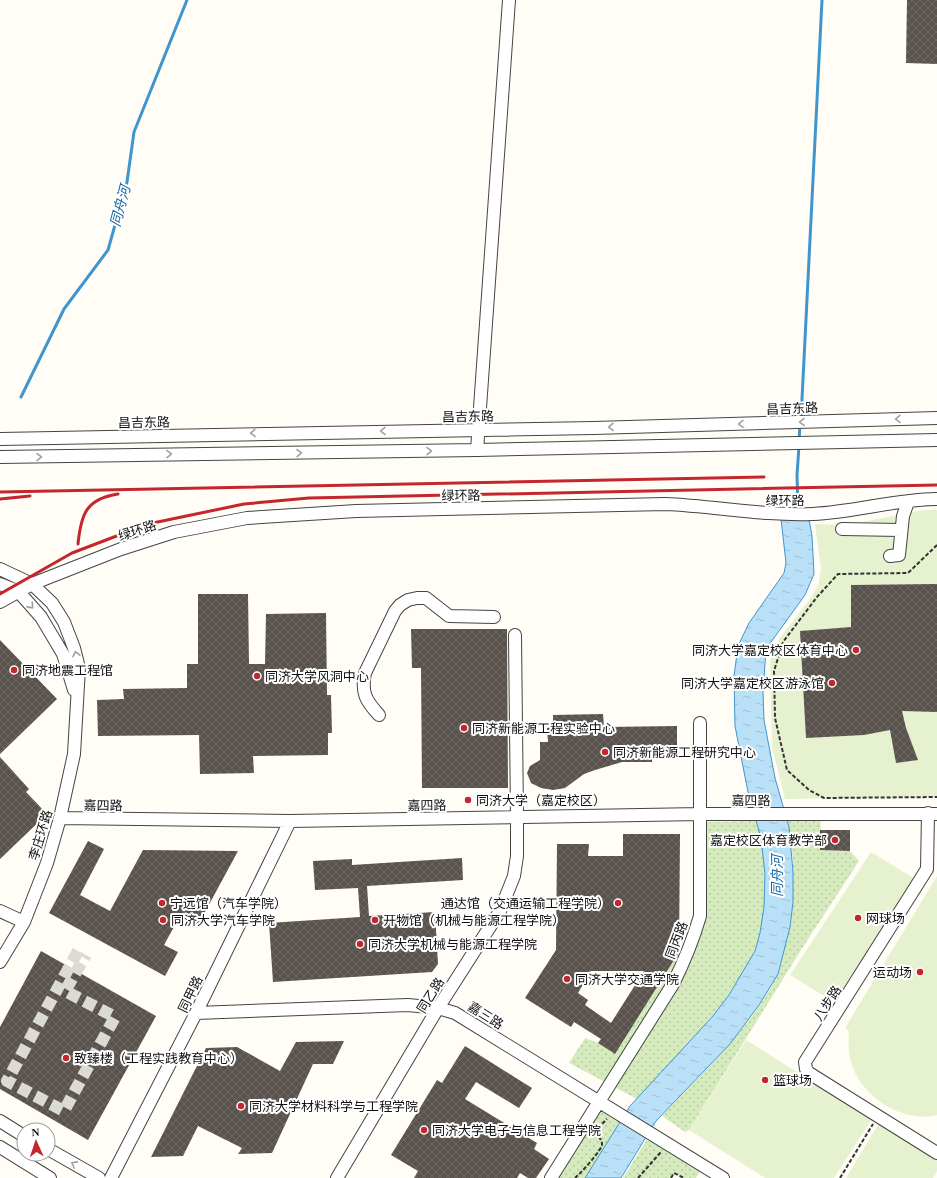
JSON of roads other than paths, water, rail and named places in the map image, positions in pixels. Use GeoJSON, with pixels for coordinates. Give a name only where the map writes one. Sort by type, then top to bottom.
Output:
{"type":"FeatureCollection","features":[{"type":"Feature","properties":{"kind":"street"},"geometry":{"type":"LineString","coordinates":[[477,450],[509,0]]}},
{"type":"Feature","properties":{"kind":"street","name":"昌吉东路"},"geometry":{"type":"LineString","coordinates":[[0,439],[478,430],[937,418]]}},
{"type":"Feature","properties":{"kind":"street"},"geometry":{"type":"LineString","coordinates":[[0,457],[477,450],[937,440]]}},
{"type":"Feature","properties":{"kind":"street","name":"绿环路"},"geometry":{"type":"LineString","coordinates":[[0,602],[32,584],[121,549],[174,532],[211,524],[276,515],[356,511],[665,504],[774,514],[813,514],[861,510],[937,499]]}},
{"type":"Feature","properties":{"kind":"street"},"geometry":{"type":"LineString","coordinates":[[890,556],[899,555],[903,516],[908,502]]}},
{"type":"Feature","properties":{"kind":"street"},"geometry":{"type":"LineString","coordinates":[[842,529],[902,530]]}},
{"type":"Feature","properties":{"kind":"street","name":"李庄环路"},"geometry":{"type":"LineString","coordinates":[[0,569],[32,584],[52,604],[64,622],[74,648],[79,668],[74,754],[60,818],[47,863],[24,922],[0,962]]}},
{"type":"Feature","properties":{"kind":"street","name":"李庄环路"},"geometry":{"type":"LineString","coordinates":[[0,584],[18,591],[41,618],[63,654],[73,684],[77,707]]}},
{"type":"Feature","properties":{"kind":"street"},"geometry":{"type":"LineString","coordinates":[[379,715],[370,705],[363,690],[364,677],[395,611],[400,605],[417,598],[426,598],[449,616],[494,617]]}},
{"type":"Feature","properties":{"kind":"street","name":"同乙路"},"geometry":{"type":"LineString","coordinates":[[337,1178],[438,1008],[500,911],[514,876],[517,856],[515,635]]}},
{"type":"Feature","properties":{"kind":"street","name":"同丙路"},"geometry":{"type":"LineString","coordinates":[[551,1178],[673,984],[686,957],[695,933],[700,916],[700,723]]}},
{"type":"Feature","properties":{"kind":"street","name":"嘉四路"},"geometry":{"type":"LineString","coordinates":[[60,818],[290,821],[701,814],[932,813]]}},
{"type":"Feature","properties":{"kind":"street","name":"八步路"},"geometry":{"type":"LineString","coordinates":[[932,813],[927,869],[805,1062],[809,1073],[937,1153]]}},
{"type":"Feature","properties":{"kind":"street","name":"同甲路"},"geometry":{"type":"LineString","coordinates":[[111,1178],[196,1013],[290,821]]}},
{"type":"Feature","properties":{"kind":"street"},"geometry":{"type":"LineString","coordinates":[[0,911],[24,922]]}},
{"type":"Feature","properties":{"kind":"street","name":"嘉三路"},"geometry":{"type":"LineString","coordinates":[[196,1013],[408,1005],[438,1008],[455,1013],[723,1178]]}},
{"type":"Feature","properties":{"kind":"street"},"geometry":{"type":"LineString","coordinates":[[0,1121],[16,1131]]}},
{"type":"Feature","properties":{"kind":"street"},"geometry":{"type":"LineString","coordinates":[[0,1147],[50,1178]]}},
{"type":"Feature","properties":{"kind":"street"},"geometry":{"type":"LineString","coordinates":[[56,1154],[99,1178]]}},
{"type":"Feature","properties":{"kind":"water"},"geometry":{"type":"Polygon","coordinates":[[[781,519],[809,519],[812,536],[814,574],[805,595],[766,649],[763,693],[764,720],[775,778],[789,827],[793,872],[793,902],[790,927],[778,974],[759,1005],[730,1044],[656,1121],[621,1178],[585,1178],[630,1106],[713,1016],[729,995],[755,951],[760,933],[764,907],[765,874],[761,838],[748,792],[735,726],[734,676],[738,646],[749,623],[784,573],[786,563],[781,519]]]}},
{"type":"Feature","properties":{"kind":"waterway","name":"同舟河"},"geometry":{"type":"LineString","coordinates":[[21,397],[64,309],[108,250],[127,182],[134,132],[187,0]]}},
{"type":"Feature","properties":{"kind":"waterway"},"geometry":{"type":"LineString","coordinates":[[801,419],[822,0]]}},
{"type":"Feature","properties":{"kind":"waterway"},"geometry":{"type":"LineString","coordinates":[[799,441],[800,424]]}},
{"type":"Feature","properties":{"kind":"waterway"},"geometry":{"type":"LineString","coordinates":[[798,510],[797,475],[799,446]]}},
{"type":"Feature","properties":{"kind":"tunnel"},"geometry":{"type":"LineString","coordinates":[[78,951],[7,1081],[64,1111],[115,1017],[65,991],[86,955]]}},
{"type":"Feature","properties":{"kind":"railway"},"geometry":{"type":"LineString","coordinates":[[0,492],[764,477]]}},
{"type":"Feature","properties":{"kind":"railway"},"geometry":{"type":"LineString","coordinates":[[0,594],[72,553],[148,524],[244,504],[309,498],[937,485]]}},
{"type":"Feature","properties":{"kind":"railway"},"geometry":{"type":"LineString","coordinates":[[78,544],[81,524],[87,510],[92,504],[99,500],[107,496],[118,494]]}},
{"type":"Feature","properties":{"kind":"railway"},"geometry":{"type":"LineString","coordinates":[[0,499],[30,496]]}},
{"type":"Feature","properties":{"kind":"place","name":"同济大学嘉定校区体育中心"},"geometry":{"type":"Point","coordinates":[856,650]}},
{"type":"Feature","properties":{"kind":"place","name":"同济地震工程馆"},"geometry":{"type":"Point","coordinates":[14,670]}},
{"type":"Feature","properties":{"kind":"place","name":"同济大学风洞中心"},"geometry":{"type":"Point","coordinates":[257,676]}},
{"type":"Feature","properties":{"kind":"place","name":"同济大学嘉定校区游泳馆"},"geometry":{"type":"Point","coordinates":[832,683]}},
{"type":"Feature","properties":{"kind":"place","name":"同济新能源工程实验中心"},"geometry":{"type":"Point","coordinates":[464,728]}},
{"type":"Feature","properties":{"kind":"place","name":"同济新能源工程研究中心"},"geometry":{"type":"Point","coordinates":[605,752]}},
{"type":"Feature","properties":{"kind":"place","name":"同济大学（嘉定校区）"},"geometry":{"type":"Point","coordinates":[468,800]}},
{"type":"Feature","properties":{"kind":"place","name":"嘉定校区体育教学部"},"geometry":{"type":"Point","coordinates":[835,840]}},
{"type":"Feature","properties":{"kind":"place","name":"宁远馆（汽车学院）"},"geometry":{"type":"Point","coordinates":[162,903]}},
{"type":"Feature","properties":{"kind":"place","name":"通达馆（交通运输工程学院）"},"geometry":{"type":"Point","coordinates":[618,903]}},
{"type":"Feature","properties":{"kind":"place","name":"网球场"},"geometry":{"type":"Point","coordinates":[858,918]}},
{"type":"Feature","properties":{"kind":"place","name":"同济大学汽车学院"},"geometry":{"type":"Point","coordinates":[163,920]}},
{"type":"Feature","properties":{"kind":"place","name":"开物馆（机械与能源工程学院）"},"geometry":{"type":"Point","coordinates":[375,920]}},
{"type":"Feature","properties":{"kind":"place","name":"同济大学机械与能源工程学院"},"geometry":{"type":"Point","coordinates":[360,944]}},
{"type":"Feature","properties":{"kind":"place","name":"运动场"},"geometry":{"type":"Point","coordinates":[920,972]}},
{"type":"Feature","properties":{"kind":"place","name":"同济大学交通学院"},"geometry":{"type":"Point","coordinates":[567,979]}},
{"type":"Feature","properties":{"kind":"place","name":"致臻楼（工程实践教育中心）"},"geometry":{"type":"Point","coordinates":[66,1058]}},
{"type":"Feature","properties":{"kind":"place","name":"篮球场"},"geometry":{"type":"Point","coordinates":[765,1080]}},
{"type":"Feature","properties":{"kind":"place","name":"同济大学材料科学与工程学院"},"geometry":{"type":"Point","coordinates":[241,1106]}},
{"type":"Feature","properties":{"kind":"place","name":"同济大学电子与信息工程学院"},"geometry":{"type":"Point","coordinates":[424,1130]}}]}
